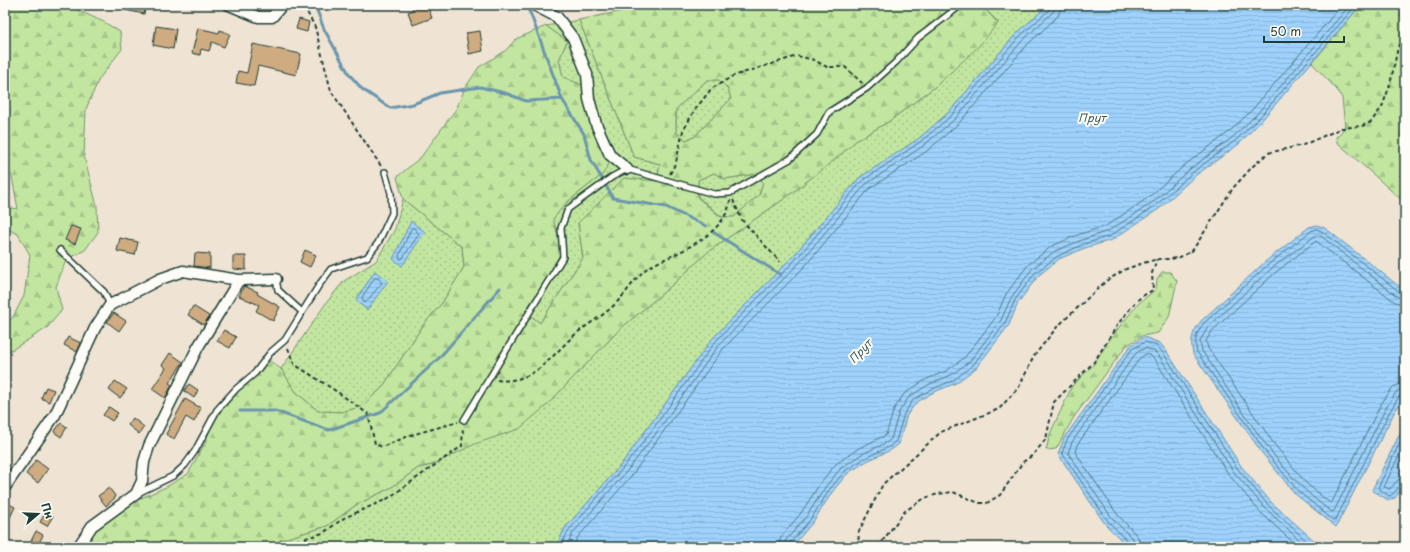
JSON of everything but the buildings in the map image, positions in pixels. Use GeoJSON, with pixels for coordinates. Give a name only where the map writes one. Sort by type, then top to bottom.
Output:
{"type":"FeatureCollection","features":[{"type":"Feature","properties":{"kind":"street"},"geometry":{"type":"LineString","coordinates":[[229,5],[258,17],[272,17],[282,5]]}},
{"type":"Feature","properties":{"kind":"street"},"geometry":{"type":"LineString","coordinates":[[534,5],[557,17],[573,38],[587,74],[589,100],[596,124],[610,155],[627,169]]}},
{"type":"Feature","properties":{"kind":"street"},"geometry":{"type":"LineString","coordinates":[[5,487],[55,415],[92,334],[110,305],[160,279],[183,271],[239,280],[276,279]]}},
{"type":"Feature","properties":{"kind":"street"},"geometry":{"type":"LineString","coordinates":[[78,547],[92,526],[136,494],[142,481],[144,462],[149,446],[198,347],[239,280]]}},
{"type":"Feature","properties":{"kind":"lane"},"geometry":{"type":"LineString","coordinates":[[464,420],[563,257],[560,228],[568,209],[595,191],[612,177],[627,169],[714,194],[730,193],[790,159],[817,134],[829,112],[867,88],[896,62],[918,38],[961,5]]}},
{"type":"Feature","properties":{"kind":"lane"},"geometry":{"type":"LineString","coordinates":[[136,494],[173,476],[185,465],[195,451],[217,410],[236,389],[255,373],[270,353],[285,340],[319,285],[331,269],[366,257],[378,243],[392,213],[391,192],[385,172]]}},
{"type":"Feature","properties":{"kind":"lane"},"geometry":{"type":"LineString","coordinates":[[60,250],[104,292],[110,305]]}},
{"type":"Feature","properties":{"kind":"lane"},"geometry":{"type":"LineString","coordinates":[[276,279],[278,290],[302,312]]}},
{"type":"Feature","properties":{"kind":"path"},"geometry":{"type":"LineString","coordinates":[[296,5],[307,12],[315,27],[331,91],[385,172]]}},
{"type":"Feature","properties":{"kind":"path"},"geometry":{"type":"LineString","coordinates":[[858,547],[859,530],[874,498],[893,474],[916,456],[941,432],[999,409],[1019,387],[1034,356],[1057,327],[1106,281],[1126,270],[1158,259],[1170,260],[1192,251],[1233,188],[1253,166],[1268,153],[1303,145],[1342,128],[1362,126],[1370,122],[1382,107],[1390,85],[1398,47],[1405,32]]}},
{"type":"Feature","properties":{"kind":"path"},"geometry":{"type":"LineString","coordinates":[[667,180],[676,162],[683,131],[694,111],[711,89],[733,76],[797,56],[814,60],[827,67],[845,67],[867,88]]}},
{"type":"Feature","properties":{"kind":"path"},"geometry":{"type":"LineString","coordinates":[[730,193],[742,220],[780,262]]}},
{"type":"Feature","properties":{"kind":"path"},"geometry":{"type":"LineString","coordinates":[[489,379],[516,380],[537,370],[554,357],[578,332],[618,302],[647,268],[696,243],[717,225],[729,209],[730,193]]}},
{"type":"Feature","properties":{"kind":"path"},"geometry":{"type":"LineString","coordinates":[[878,547],[905,511],[924,498],[952,492],[979,503],[987,502],[1000,494],[1023,462],[1033,456],[1046,439],[1054,402],[1094,362],[1118,324],[1133,305],[1141,297],[1153,290],[1152,273],[1158,259]]}},
{"type":"Feature","properties":{"kind":"path"},"geometry":{"type":"LineString","coordinates":[[285,340],[294,364],[368,414],[375,444],[382,447],[411,435],[464,420],[462,446],[387,499],[344,518],[323,533],[306,538],[294,547]]}},
{"type":"Feature","properties":{"kind":"green space"},"geometry":{"type":"Polygon","coordinates":[[[5,5],[66,5],[104,22],[120,32],[122,49],[99,79],[86,109],[84,156],[97,206],[98,232],[85,250],[66,260],[56,287],[62,310],[47,328],[5,354],[5,325],[13,317],[24,296],[30,255],[18,234],[5,228],[5,207],[18,209],[12,177],[5,160],[5,5]]]}},
{"type":"Feature","properties":{"kind":"green space"},"geometry":{"type":"Polygon","coordinates":[[[651,5],[981,5],[998,23],[978,47],[936,86],[888,122],[857,140],[833,161],[784,199],[709,251],[671,286],[619,330],[546,406],[519,429],[475,444],[432,465],[418,468],[392,487],[356,505],[327,526],[280,540],[273,547],[83,547],[94,529],[130,503],[166,487],[188,474],[206,441],[213,418],[261,366],[270,361],[281,369],[296,392],[318,411],[341,412],[361,407],[382,388],[424,324],[442,303],[464,267],[462,247],[403,199],[397,177],[421,157],[456,109],[465,88],[479,67],[505,51],[516,39],[546,26],[567,41],[559,60],[563,77],[587,87],[603,125],[610,162],[603,174],[566,203],[553,219],[562,250],[549,276],[525,311],[540,323],[583,258],[578,223],[624,178],[657,181],[660,164],[634,157],[579,20],[651,5]],[[707,80],[676,109],[676,132],[686,140],[694,137],[731,99],[728,89],[719,80],[707,80]],[[714,173],[698,180],[698,198],[721,217],[734,217],[759,195],[763,182],[755,174],[725,179],[714,173]]]}},
{"type":"Feature","properties":{"kind":"green space"},"geometry":{"type":"Polygon","coordinates":[[[981,5],[1048,5],[1016,34],[948,113],[918,139],[859,178],[795,254],[712,339],[620,466],[565,528],[556,547],[273,547],[280,540],[327,526],[356,505],[392,487],[418,468],[432,465],[546,406],[619,330],[671,286],[709,251],[784,199],[833,161],[857,140],[888,122],[936,86],[998,22],[981,5]]]}},
{"type":"Feature","properties":{"kind":"green space"},"geometry":{"type":"Polygon","coordinates":[[[1361,5],[1405,5],[1405,203],[1337,142],[1336,137],[1345,128],[1342,98],[1338,91],[1312,63],[1361,5]]]}},
{"type":"Feature","properties":{"kind":"green space"},"geometry":{"type":"Polygon","coordinates":[[[579,20],[634,157],[660,164],[657,181],[578,223],[583,258],[540,323],[525,311],[549,276],[562,250],[552,219],[566,203],[603,174],[563,78],[559,60],[567,41],[546,26],[579,20]]]}},
{"type":"Feature","properties":{"kind":"green space"},"geometry":{"type":"Polygon","coordinates":[[[707,80],[719,80],[728,89],[731,99],[694,137],[686,140],[676,132],[676,109],[707,80]]]}},
{"type":"Feature","properties":{"kind":"green space"},"geometry":{"type":"Polygon","coordinates":[[[714,173],[725,179],[755,174],[763,182],[759,195],[734,217],[722,217],[698,197],[698,180],[714,173]]]}},
{"type":"Feature","properties":{"kind":"green space"},"geometry":{"type":"Polygon","coordinates":[[[403,199],[462,247],[464,267],[442,303],[424,324],[382,388],[361,407],[341,412],[318,411],[296,392],[281,369],[326,303],[344,281],[376,261],[395,229],[403,199]],[[375,271],[356,300],[367,310],[375,271]]]}},
{"type":"Feature","properties":{"kind":"green space"},"geometry":{"type":"Polygon","coordinates":[[[1162,272],[1170,272],[1177,281],[1169,317],[1158,333],[1142,336],[1126,346],[1074,417],[1056,449],[1046,450],[1050,434],[1072,386],[1093,365],[1112,336],[1138,304],[1156,289],[1157,279],[1162,272]]]}},
{"type":"Feature","properties":{"kind":"water","name":"Прут"},"geometry":{"type":"Polygon","coordinates":[[[1048,5],[1361,5],[1262,120],[1239,144],[1195,176],[1159,209],[1112,240],[1085,248],[1059,259],[1038,276],[1018,303],[1009,325],[976,368],[956,383],[932,393],[916,403],[907,415],[899,444],[891,450],[867,461],[847,474],[833,491],[813,522],[792,547],[556,547],[565,528],[620,466],[712,339],[795,254],[859,178],[918,139],[948,113],[1016,34],[1048,5]]]}},
{"type":"Feature","properties":{"kind":"water"},"geometry":{"type":"Polygon","coordinates":[[[411,221],[425,232],[402,266],[393,259],[411,221]]]}},
{"type":"Feature","properties":{"kind":"water"},"geometry":{"type":"Polygon","coordinates":[[[1317,225],[1325,228],[1405,291],[1405,395],[1394,413],[1336,527],[1295,494],[1262,453],[1193,354],[1192,344],[1192,336],[1201,321],[1266,261],[1309,227],[1317,225]]]}},
{"type":"Feature","properties":{"kind":"water"},"geometry":{"type":"Polygon","coordinates":[[[375,271],[388,281],[367,310],[356,300],[375,271]]]}},
{"type":"Feature","properties":{"kind":"water"},"geometry":{"type":"Polygon","coordinates":[[[1144,337],[1160,343],[1241,466],[1271,502],[1317,543],[1317,547],[1128,547],[1105,524],[1058,454],[1064,438],[1130,346],[1144,337]]]}},
{"type":"Feature","properties":{"kind":"water"},"geometry":{"type":"Polygon","coordinates":[[[1405,423],[1405,485],[1395,498],[1388,500],[1372,490],[1405,423]]]}},
{"type":"Feature","properties":{"kind":"waterway"},"geometry":{"type":"LineString","coordinates":[[315,5],[324,29],[349,74],[362,89],[390,108],[413,104],[440,93],[480,87],[505,93],[526,101],[562,99]]}},
{"type":"Feature","properties":{"kind":"waterway"},"geometry":{"type":"LineString","coordinates":[[526,5],[562,99],[584,134],[591,160],[613,198],[666,207],[706,226]]}},
{"type":"Feature","properties":{"kind":"waterway"},"geometry":{"type":"LineString","coordinates":[[713,232],[781,275]]}},
{"type":"Feature","properties":{"kind":"waterway"},"geometry":{"type":"LineString","coordinates":[[240,411],[275,411],[329,430],[380,413],[439,358],[500,288]]}}]}
